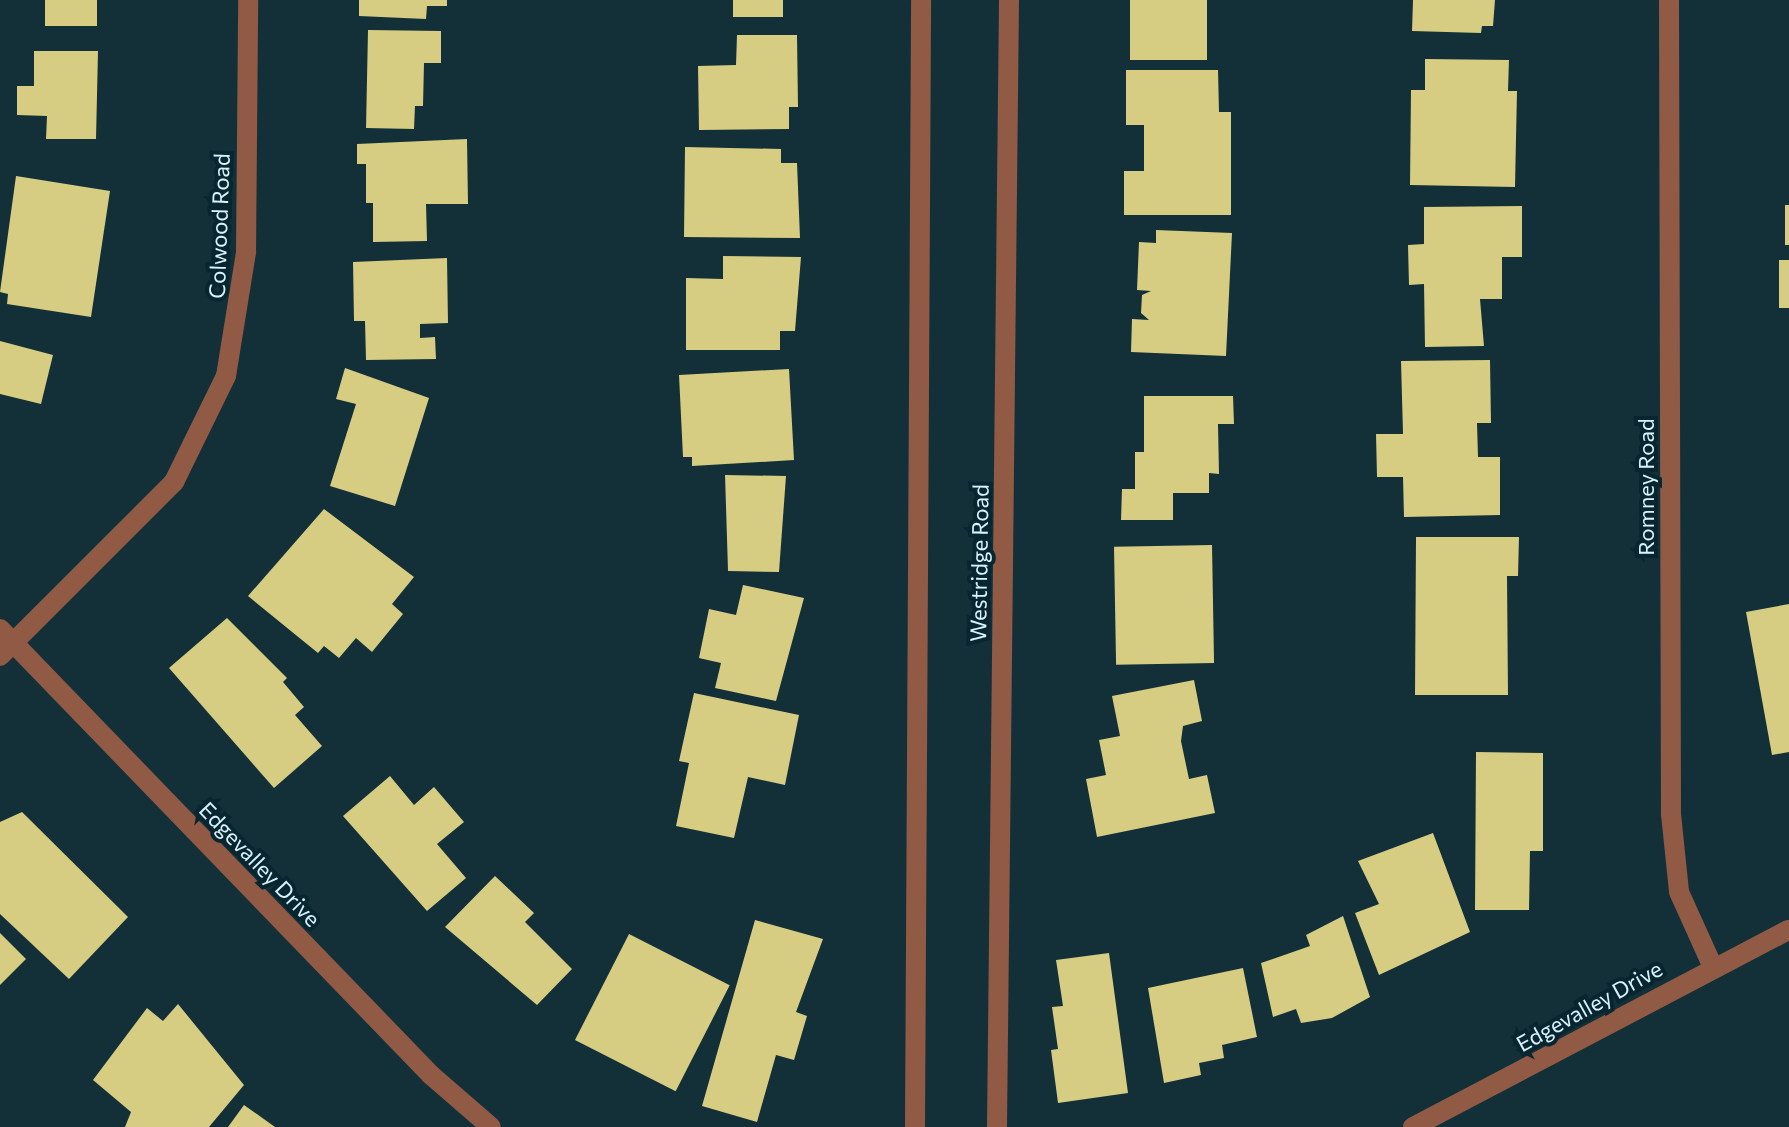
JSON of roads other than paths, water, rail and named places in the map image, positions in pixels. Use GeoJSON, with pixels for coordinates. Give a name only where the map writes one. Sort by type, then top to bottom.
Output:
{"type":"FeatureCollection","features":[{"type":"Feature","properties":{"kind":"street","name":"Colwood Road"},"geometry":{"type":"LineString","coordinates":[[4,642],[174,482],[226,376],[246,252],[248,0]]}},
{"type":"Feature","properties":{"kind":"street"},"geometry":{"type":"LineString","coordinates":[[915,1127],[921,0]]}},
{"type":"Feature","properties":{"kind":"street","name":"Westridge Road"},"geometry":{"type":"LineString","coordinates":[[997,1127],[1009,0]]}},
{"type":"Feature","properties":{"kind":"street","name":"Romney Road"},"geometry":{"type":"LineString","coordinates":[[1669,0],[1671,814],[1679,892],[1712,965]]}},
{"type":"Feature","properties":{"kind":"street","name":"Edgevalley Drive"},"geometry":{"type":"LineString","coordinates":[[4,642],[431,1075],[491,1127]]}},
{"type":"Feature","properties":{"kind":"street","name":"Edgevalley Drive"},"geometry":{"type":"LineString","coordinates":[[1413,1127],[1712,965],[1789,930]]}}]}
